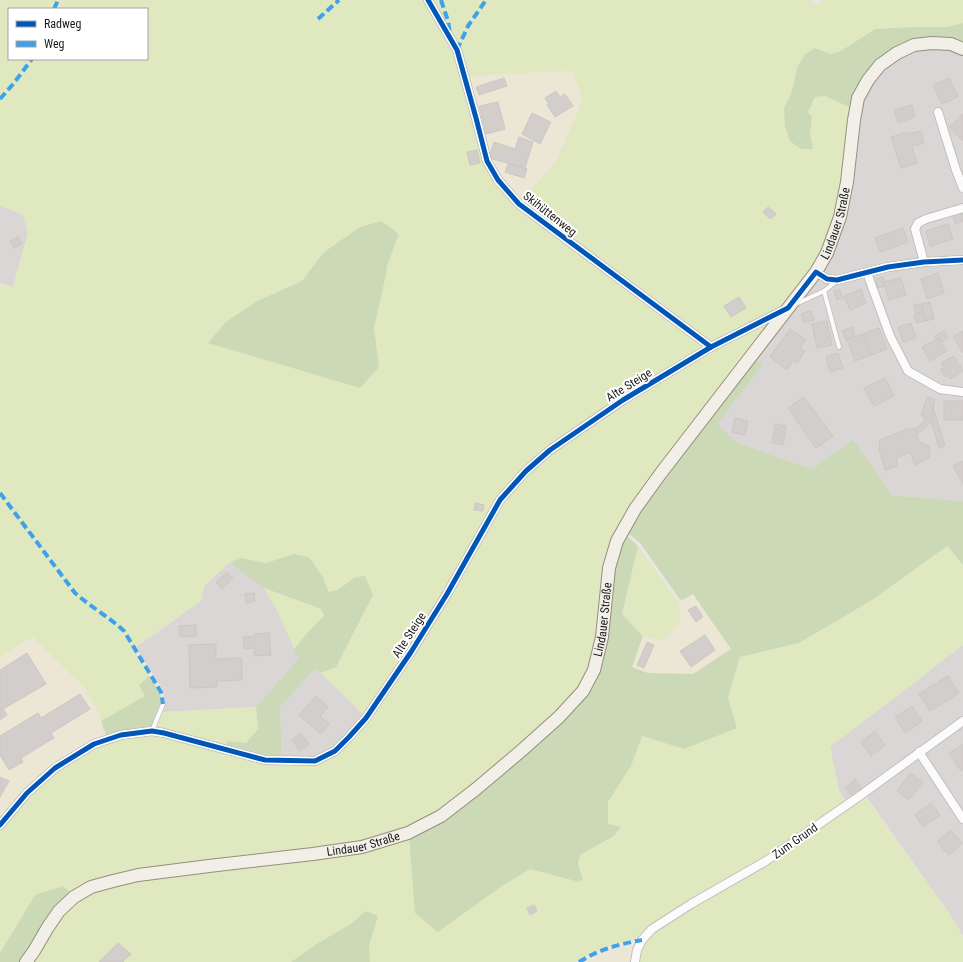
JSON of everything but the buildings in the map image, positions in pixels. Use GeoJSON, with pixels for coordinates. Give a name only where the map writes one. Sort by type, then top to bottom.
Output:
{"type":"FeatureCollection","features":[{"type":"Feature","properties":{"kind":"main road","name":"Lindauer Straße"},"geometry":{"type":"LineString","coordinates":[[26,962],[59,911],[74,897],[91,888],[113,881],[151,874],[362,847],[408,833],[441,816],[476,789],[559,717],[583,691],[594,670],[602,637],[609,568],[617,541],[635,509],[816,272],[827,253],[840,217],[847,182],[858,98],[868,80],[880,65],[897,53],[914,45],[932,42],[951,44],[963,49]]}},
{"type":"Feature","properties":{"kind":"street","name":"Skihüttenweg"},"geometry":{"type":"LineString","coordinates":[[428,0],[457,50],[475,111],[487,161],[498,180],[519,204],[711,347]]}},
{"type":"Feature","properties":{"kind":"street"},"geometry":{"type":"LineString","coordinates":[[938,112],[963,188]]}},
{"type":"Feature","properties":{"kind":"street"},"geometry":{"type":"LineString","coordinates":[[924,262],[915,229],[918,222],[963,208]]}},
{"type":"Feature","properties":{"kind":"street"},"geometry":{"type":"LineString","coordinates":[[816,272],[827,279],[837,280],[888,267],[924,262],[963,260]]}},
{"type":"Feature","properties":{"kind":"street"},"geometry":{"type":"LineString","coordinates":[[867,273],[890,336],[908,371],[940,389],[963,392]]}},
{"type":"Feature","properties":{"kind":"street","name":"Alte Steige"},"geometry":{"type":"LineString","coordinates":[[0,825],[27,793],[55,768],[94,744],[122,736],[152,731],[164,733],[264,760],[315,761],[335,751],[366,718],[411,652],[447,594],[500,500],[526,471],[550,450],[617,404],[711,347],[788,308]]}},
{"type":"Feature","properties":{"kind":"street","name":"Zum Grund"},"geometry":{"type":"LineString","coordinates":[[635,962],[637,950],[642,940],[652,929],[691,904],[766,861],[861,795],[963,721]]}},
{"type":"Feature","properties":{"kind":"street"},"geometry":{"type":"LineString","coordinates":[[919,752],[963,819]]}},
{"type":"Feature","properties":{"kind":"lane"},"geometry":{"type":"LineString","coordinates":[[788,308],[824,291],[837,280]]}},
{"type":"Feature","properties":{"kind":"lane"},"geometry":{"type":"LineString","coordinates":[[824,291],[839,347]]}},
{"type":"Feature","properties":{"kind":"lane"},"geometry":{"type":"LineString","coordinates":[[152,731],[163,704]]}},
{"type":"Feature","properties":{"kind":"shaded area"},"geometry":{"type":"Polygon","coordinates":[[[933,46],[963,53],[963,501],[892,495],[853,439],[812,469],[736,442],[716,424],[762,364],[754,359],[820,275],[862,100],[871,81],[898,55],[933,46]]]}},
{"type":"Feature","properties":{"kind":"shaded area"},"geometry":{"type":"Polygon","coordinates":[[[572,70],[583,99],[555,161],[521,203],[499,178],[488,160],[467,77],[572,70]]]}},
{"type":"Feature","properties":{"kind":"shaded area"},"geometry":{"type":"Polygon","coordinates":[[[0,205],[24,215],[28,233],[13,287],[0,283],[0,205]]]}},
{"type":"Feature","properties":{"kind":"shaded area"},"geometry":{"type":"Polygon","coordinates":[[[229,563],[264,588],[277,610],[300,659],[256,707],[163,712],[165,703],[163,690],[136,647],[201,601],[204,586],[229,563]]]}},
{"type":"Feature","properties":{"kind":"shaded area"},"geometry":{"type":"Polygon","coordinates":[[[693,593],[731,649],[694,674],[648,673],[631,667],[643,636],[663,641],[680,622],[679,603],[693,593]]]}},
{"type":"Feature","properties":{"kind":"shaded area"},"geometry":{"type":"Polygon","coordinates":[[[33,637],[83,686],[96,708],[107,738],[0,821],[0,656],[33,637]]]}},
{"type":"Feature","properties":{"kind":"shaded area"},"geometry":{"type":"Polygon","coordinates":[[[963,645],[963,936],[949,913],[863,792],[847,803],[839,790],[830,747],[963,645]]]}},
{"type":"Feature","properties":{"kind":"shaded area"},"geometry":{"type":"Polygon","coordinates":[[[315,669],[364,715],[334,749],[314,758],[282,758],[280,707],[315,669]]]}},
{"type":"Feature","properties":{"kind":"shaded area"},"geometry":{"type":"Polygon","coordinates":[[[639,942],[634,962],[581,962],[605,951],[639,942]]]}},
{"type":"Feature","properties":{"kind":"green space"},"geometry":{"type":"Polygon","coordinates":[[[0,0],[811,0],[816,5],[823,0],[963,0],[963,23],[947,27],[875,29],[841,51],[831,54],[815,48],[797,68],[792,91],[784,108],[813,148],[810,134],[812,117],[808,112],[815,97],[825,96],[849,107],[842,181],[835,216],[823,251],[812,269],[783,307],[549,448],[498,498],[445,592],[408,651],[364,715],[321,673],[336,667],[372,595],[365,576],[355,577],[338,590],[329,592],[323,577],[309,557],[294,554],[266,563],[241,558],[229,563],[204,586],[201,601],[133,649],[149,676],[139,685],[146,696],[101,721],[96,708],[83,686],[33,637],[0,656],[0,284],[13,287],[28,233],[23,215],[0,205],[0,0]],[[572,71],[468,77],[488,160],[499,178],[521,202],[556,161],[583,99],[572,71]],[[399,234],[323,253],[302,281],[257,301],[379,367],[374,328],[387,266],[399,234]]]}},
{"type":"Feature","properties":{"kind":"green space"},"geometry":{"type":"Polygon","coordinates":[[[963,23],[963,45],[913,42],[852,98],[849,107],[825,96],[815,97],[808,112],[812,117],[810,134],[813,149],[801,149],[790,141],[785,126],[784,108],[792,91],[797,68],[805,54],[815,48],[831,54],[841,51],[875,29],[947,27],[963,23]]]}},
{"type":"Feature","properties":{"kind":"green space"},"geometry":{"type":"Polygon","coordinates":[[[381,221],[399,234],[387,266],[374,328],[379,367],[360,388],[208,343],[226,322],[257,301],[302,281],[323,253],[360,227],[381,221]]]}},
{"type":"Feature","properties":{"kind":"green space"},"geometry":{"type":"Polygon","coordinates":[[[773,318],[656,469],[629,506],[611,538],[602,566],[596,636],[589,667],[578,690],[556,714],[474,786],[439,812],[407,828],[361,844],[138,871],[110,876],[89,882],[70,893],[25,912],[0,953],[0,828],[29,795],[56,771],[94,746],[125,737],[152,734],[315,763],[369,719],[502,501],[528,472],[551,451],[624,402],[712,349],[773,318]]]}},
{"type":"Feature","properties":{"kind":"green space"},"geometry":{"type":"Polygon","coordinates":[[[754,359],[763,364],[717,424],[736,442],[812,469],[853,439],[892,495],[963,501],[963,565],[947,546],[872,600],[799,643],[740,657],[728,698],[737,728],[684,749],[642,736],[631,766],[608,802],[608,824],[621,827],[614,836],[580,855],[578,864],[583,879],[579,882],[530,869],[499,888],[438,932],[415,913],[409,837],[587,692],[613,569],[625,534],[638,546],[622,614],[643,636],[632,667],[648,673],[693,674],[731,649],[693,594],[681,601],[640,543],[627,532],[639,511],[754,359]]]}},
{"type":"Feature","properties":{"kind":"green space"},"geometry":{"type":"Polygon","coordinates":[[[638,546],[679,603],[680,622],[663,641],[643,636],[622,614],[638,546]]]}},
{"type":"Feature","properties":{"kind":"green space"},"geometry":{"type":"Polygon","coordinates":[[[947,546],[963,565],[963,645],[830,747],[839,790],[847,803],[764,860],[641,937],[607,947],[575,962],[370,962],[369,946],[378,916],[366,911],[352,923],[315,945],[291,962],[31,962],[58,922],[66,913],[84,898],[111,887],[139,880],[409,837],[410,857],[499,888],[530,869],[579,882],[583,879],[578,864],[580,855],[614,836],[621,827],[608,824],[608,802],[631,766],[642,736],[684,749],[737,727],[728,698],[740,657],[799,643],[872,600],[947,546]]]}},
{"type":"Feature","properties":{"kind":"green space"},"geometry":{"type":"Polygon","coordinates":[[[294,554],[309,557],[323,577],[329,592],[338,590],[355,577],[365,576],[373,595],[336,667],[321,673],[315,669],[280,707],[282,758],[265,758],[226,747],[227,741],[246,743],[258,729],[256,707],[299,659],[294,649],[324,616],[321,609],[264,588],[229,563],[241,558],[266,563],[294,554]]]}},
{"type":"Feature","properties":{"kind":"green space"},"geometry":{"type":"Polygon","coordinates":[[[264,588],[321,609],[324,617],[309,631],[294,649],[277,610],[264,588]]]}},
{"type":"Feature","properties":{"kind":"green space"},"geometry":{"type":"Polygon","coordinates":[[[149,676],[160,693],[162,704],[152,729],[107,738],[101,721],[145,696],[139,685],[149,676]]]}},
{"type":"Feature","properties":{"kind":"green space"},"geometry":{"type":"Polygon","coordinates":[[[256,707],[258,729],[246,743],[227,742],[226,747],[156,729],[163,712],[256,707]]]}},
{"type":"Feature","properties":{"kind":"green space"},"geometry":{"type":"Polygon","coordinates":[[[864,795],[949,913],[963,936],[963,962],[638,962],[640,950],[653,930],[864,795]]]}},
{"type":"Feature","properties":{"kind":"green space"},"geometry":{"type":"Polygon","coordinates":[[[63,886],[70,893],[54,907],[43,922],[30,947],[19,962],[0,962],[0,953],[35,895],[63,886]]]}},
{"type":"Feature","properties":{"kind":"green space"},"geometry":{"type":"Polygon","coordinates":[[[366,911],[378,916],[369,946],[370,962],[291,962],[315,945],[352,923],[366,911]]]}},
{"type":"Feature","properties":{"kind":"marked path"},"geometry":{"type":"LineString","coordinates":[[54,8],[58,0]]}},
{"type":"Feature","properties":{"kind":"marked path"},"geometry":{"type":"LineString","coordinates":[[318,19],[339,0]]}},
{"type":"Feature","properties":{"kind":"marked path"},"geometry":{"type":"LineString","coordinates":[[441,0],[448,21],[450,33]]}},
{"type":"Feature","properties":{"kind":"marked path"},"geometry":{"type":"LineString","coordinates":[[457,50],[468,26],[486,0]]}},
{"type":"Feature","properties":{"kind":"marked path"},"geometry":{"type":"LineString","coordinates":[[0,99],[31,60]]}},
{"type":"Feature","properties":{"kind":"marked path"},"geometry":{"type":"LineString","coordinates":[[0,493],[75,593],[124,631],[161,692],[163,704]]}},
{"type":"Feature","properties":{"kind":"marked path"},"geometry":{"type":"LineString","coordinates":[[579,962],[609,948],[642,940]]}},
{"type":"Feature","properties":{"kind":"cycle path"},"geometry":{"type":"LineString","coordinates":[[428,0],[457,50],[487,161],[498,180],[519,204],[711,347]]}},
{"type":"Feature","properties":{"kind":"cycle path"},"geometry":{"type":"LineString","coordinates":[[0,825],[27,793],[55,768],[94,744],[121,735],[152,731],[164,733],[265,760],[315,761],[335,751],[366,718],[411,652],[447,594],[500,500],[526,471],[550,450],[623,400],[711,347],[788,308],[816,272],[827,279],[837,280],[888,267],[924,262],[963,260]]}}]}
